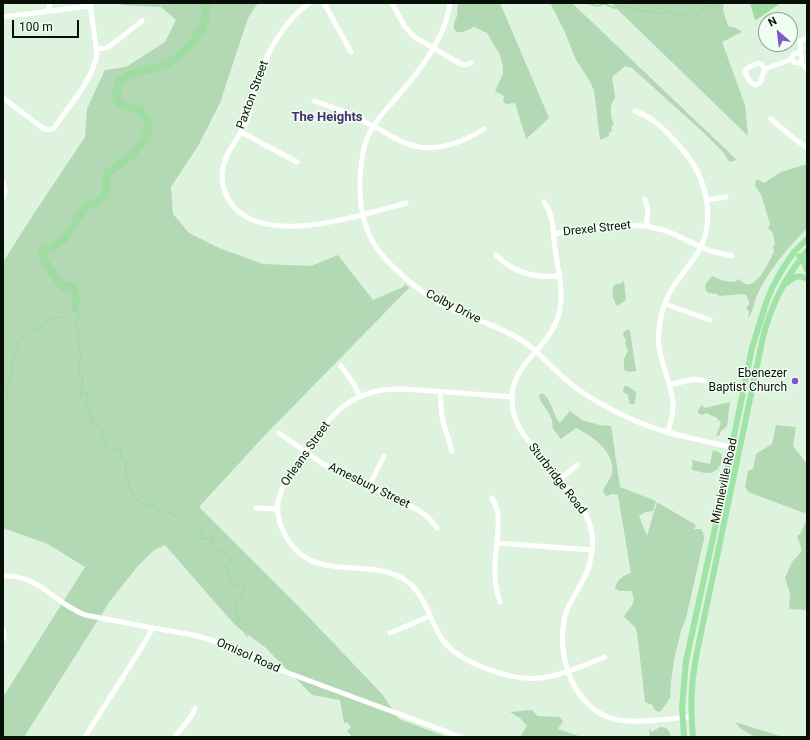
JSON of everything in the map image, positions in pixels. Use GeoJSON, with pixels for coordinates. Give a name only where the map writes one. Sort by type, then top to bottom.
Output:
{"type":"FeatureCollection","features":[{"type":"Feature","properties":{"kind":"main road","name":"Minnieville Road"},"geometry":{"type":"LineString","coordinates":[[684,737],[682,718],[683,680],[686,661],[756,333],[772,288],[794,252],[807,239]]}},
{"type":"Feature","properties":{"kind":"main road"},"geometry":{"type":"LineString","coordinates":[[807,244],[802,250],[802,257],[807,270]]}},
{"type":"Feature","properties":{"kind":"main road","name":"Minnieville Road"},"geometry":{"type":"LineString","coordinates":[[693,737],[691,695],[697,652],[765,327],[782,288],[807,251]]}},
{"type":"Feature","properties":{"kind":"main road"},"geometry":{"type":"LineString","coordinates":[[794,252],[802,257]]}},
{"type":"Feature","properties":{"kind":"main road"},"geometry":{"type":"LineString","coordinates":[[782,288],[796,277],[802,276],[807,279]]}},
{"type":"Feature","properties":{"kind":"street"},"geometry":{"type":"LineString","coordinates":[[48,11],[50,3]]}},
{"type":"Feature","properties":{"kind":"street","name":"Paxton Street"},"geometry":{"type":"LineString","coordinates":[[309,3],[284,27],[267,57],[255,87],[248,117],[225,159],[222,177],[227,197],[242,214],[258,222],[272,225],[295,226],[319,224],[363,215],[406,203]]}},
{"type":"Feature","properties":{"kind":"street"},"geometry":{"type":"LineString","coordinates":[[324,3],[351,52]]}},
{"type":"Feature","properties":{"kind":"street"},"geometry":{"type":"LineString","coordinates":[[392,3],[401,20],[416,38],[461,64],[464,65],[471,63]]}},
{"type":"Feature","properties":{"kind":"street","name":"Colby Drive"},"geometry":{"type":"LineString","coordinates":[[450,3],[447,19],[433,47],[411,81],[373,126],[365,143],[362,161],[360,198],[365,224],[370,237],[382,255],[394,268],[421,291],[449,308],[517,337],[560,375],[581,391],[632,419],[668,433],[739,449]]}},
{"type":"Feature","properties":{"kind":"street"},"geometry":{"type":"LineString","coordinates":[[3,17],[90,4],[96,49],[96,61],[90,75],[54,128],[44,129],[3,98]]}},
{"type":"Feature","properties":{"kind":"street"},"geometry":{"type":"LineString","coordinates":[[96,49],[110,46],[142,21]]}},
{"type":"Feature","properties":{"kind":"street"},"geometry":{"type":"LineString","coordinates":[[807,38],[800,41],[800,49],[807,69]]}},
{"type":"Feature","properties":{"kind":"street"},"geometry":{"type":"LineString","coordinates":[[765,69],[792,59],[794,54],[802,57]]}},
{"type":"Feature","properties":{"kind":"street"},"geometry":{"type":"LineString","coordinates":[[792,59],[796,63],[802,57]]}},
{"type":"Feature","properties":{"kind":"street"},"geometry":{"type":"LineString","coordinates":[[758,63],[765,69],[760,83],[757,85],[750,82],[745,72],[747,68],[758,63]]}},
{"type":"Feature","properties":{"kind":"street"},"geometry":{"type":"LineString","coordinates":[[314,102],[343,111],[403,142],[426,147],[455,144],[484,129]]}},
{"type":"Feature","properties":{"kind":"street"},"geometry":{"type":"LineString","coordinates":[[635,112],[651,119],[685,152],[700,177],[706,200],[707,225],[701,246],[672,289],[665,304],[659,326],[658,341],[673,407],[668,433]]}},
{"type":"Feature","properties":{"kind":"street"},"geometry":{"type":"LineString","coordinates":[[771,119],[807,148]]}},
{"type":"Feature","properties":{"kind":"street"},"geometry":{"type":"LineString","coordinates":[[241,132],[296,162]]}},
{"type":"Feature","properties":{"kind":"street"},"geometry":{"type":"LineString","coordinates":[[3,182],[5,191],[3,198]]}},
{"type":"Feature","properties":{"kind":"street"},"geometry":{"type":"LineString","coordinates":[[706,200],[726,197]]}},
{"type":"Feature","properties":{"kind":"street"},"geometry":{"type":"LineString","coordinates":[[645,199],[648,210],[646,226]]}},
{"type":"Feature","properties":{"kind":"street","name":"Sturbridge Road"},"geometry":{"type":"LineString","coordinates":[[544,202],[551,215],[562,294],[558,317],[551,332],[524,364],[518,374],[513,388],[512,397],[514,416],[520,430],[580,505],[590,525],[592,550],[589,566],[586,576],[572,599],[564,621],[562,639],[568,671],[574,684],[585,700],[595,710],[610,718],[632,721],[691,717]]}},
{"type":"Feature","properties":{"kind":"street","name":"Drexel Street"},"geometry":{"type":"LineString","coordinates":[[554,234],[618,225],[646,226],[667,231],[715,252],[732,256]]}},
{"type":"Feature","properties":{"kind":"street"},"geometry":{"type":"LineString","coordinates":[[496,255],[507,265],[521,272],[539,276],[560,276]]}},
{"type":"Feature","properties":{"kind":"street"},"geometry":{"type":"LineString","coordinates":[[665,304],[710,320]]}},
{"type":"Feature","properties":{"kind":"street"},"geometry":{"type":"LineString","coordinates":[[341,366],[360,396]]}},
{"type":"Feature","properties":{"kind":"street"},"geometry":{"type":"LineString","coordinates":[[669,385],[694,379],[705,381]]}},
{"type":"Feature","properties":{"kind":"street","name":"Orleans Street"},"geometry":{"type":"LineString","coordinates":[[512,397],[386,389],[360,396],[349,402],[333,415],[294,467],[282,489],[278,502],[280,523],[294,547],[305,557],[319,564],[375,569],[391,573],[412,585],[417,591],[441,637],[451,649],[463,658],[479,665],[505,674],[523,678],[541,678],[568,671],[605,657]]}},
{"type":"Feature","properties":{"kind":"street"},"geometry":{"type":"LineString","coordinates":[[440,392],[442,418],[452,451]]}},
{"type":"Feature","properties":{"kind":"street","name":"Amesbury Street"},"geometry":{"type":"LineString","coordinates":[[278,433],[323,464],[418,510],[429,518],[437,528]]}},
{"type":"Feature","properties":{"kind":"street"},"geometry":{"type":"LineString","coordinates":[[369,486],[384,456]]}},
{"type":"Feature","properties":{"kind":"street"},"geometry":{"type":"LineString","coordinates":[[560,479],[577,465]]}},
{"type":"Feature","properties":{"kind":"street"},"geometry":{"type":"LineString","coordinates":[[492,498],[498,510],[495,576],[500,602]]}},
{"type":"Feature","properties":{"kind":"street"},"geometry":{"type":"LineString","coordinates":[[256,508],[278,509]]}},
{"type":"Feature","properties":{"kind":"street"},"geometry":{"type":"LineString","coordinates":[[497,543],[592,550]]}},
{"type":"Feature","properties":{"kind":"street","name":"Omisol Road"},"geometry":{"type":"LineString","coordinates":[[3,576],[15,576],[28,579],[63,604],[85,615],[194,635],[221,643],[283,671],[462,737]]}},
{"type":"Feature","properties":{"kind":"street"},"geometry":{"type":"LineString","coordinates":[[390,633],[430,616]]}},
{"type":"Feature","properties":{"kind":"street"},"geometry":{"type":"LineString","coordinates":[[3,628],[4,639]]}},
{"type":"Feature","properties":{"kind":"street"},"geometry":{"type":"LineString","coordinates":[[85,737],[153,628]]}},
{"type":"Feature","properties":{"kind":"street"},"geometry":{"type":"LineString","coordinates":[[175,737],[182,726],[191,717],[195,708]]}},
{"type":"Feature","properties":{"kind":"shaded area"},"geometry":{"type":"Polygon","coordinates":[[[121,3],[258,3],[248,18],[220,103],[198,146],[171,187],[173,214],[189,233],[219,248],[263,264],[311,266],[338,255],[373,300],[403,287],[405,284],[409,288],[266,434],[199,507],[300,608],[382,694],[399,719],[447,737],[352,737],[347,731],[351,727],[347,722],[344,723],[340,700],[312,695],[266,648],[234,624],[165,545],[154,550],[137,567],[110,601],[24,737],[3,737],[3,697],[85,567],[48,544],[3,528],[3,262],[85,137],[87,109],[105,70],[126,67],[165,42],[176,20],[161,7],[121,5],[121,3]]]}},
{"type":"Feature","properties":{"kind":"shaded area"},"geometry":{"type":"Polygon","coordinates":[[[458,3],[500,3],[549,118],[526,139],[515,103],[507,104],[503,102],[504,96],[495,91],[503,74],[503,67],[500,55],[487,33],[474,27],[461,32],[454,29],[458,3]]]}},
{"type":"Feature","properties":{"kind":"shaded area"},"geometry":{"type":"Polygon","coordinates":[[[550,3],[572,3],[737,160],[730,162],[724,153],[705,134],[632,68],[625,66],[612,77],[615,99],[611,105],[611,112],[614,125],[611,127],[612,131],[609,133],[609,136],[600,140],[594,90],[576,60],[564,30],[550,3]]]}},
{"type":"Feature","properties":{"kind":"shaded area"},"geometry":{"type":"Polygon","coordinates":[[[611,3],[724,3],[723,10],[728,26],[736,28],[742,32],[722,42],[745,105],[748,136],[611,3]]]}},
{"type":"Feature","properties":{"kind":"shaded area"},"geometry":{"type":"Polygon","coordinates":[[[750,3],[781,3],[768,12],[758,12],[758,19],[755,20],[750,3]]]}},
{"type":"Feature","properties":{"kind":"shaded area"},"geometry":{"type":"Polygon","coordinates":[[[807,164],[807,228],[770,272],[758,293],[749,317],[749,312],[746,307],[749,305],[749,301],[746,295],[720,296],[706,291],[705,285],[712,276],[724,281],[734,282],[739,279],[750,284],[760,276],[774,252],[773,246],[775,245],[773,233],[768,228],[770,224],[761,194],[755,186],[756,179],[764,183],[781,172],[807,164]]]}},
{"type":"Feature","properties":{"kind":"shaded area"},"geometry":{"type":"Polygon","coordinates":[[[624,281],[626,300],[617,306],[613,298],[613,287],[615,284],[619,284],[624,281]]]}},
{"type":"Feature","properties":{"kind":"shaded area"},"geometry":{"type":"Polygon","coordinates":[[[628,329],[630,331],[636,371],[629,372],[624,370],[624,359],[628,351],[625,344],[626,340],[623,335],[628,329]]]}},
{"type":"Feature","properties":{"kind":"shaded area"},"geometry":{"type":"Polygon","coordinates":[[[624,386],[629,387],[636,392],[634,404],[630,404],[628,395],[623,392],[624,386]]]}},
{"type":"Feature","properties":{"kind":"shaded area"},"geometry":{"type":"Polygon","coordinates":[[[541,393],[545,395],[550,402],[555,416],[560,423],[570,411],[582,420],[599,425],[611,426],[620,487],[656,501],[653,511],[645,512],[639,516],[647,536],[657,502],[696,525],[694,529],[701,529],[703,532],[704,539],[686,618],[675,655],[670,698],[661,711],[658,712],[652,705],[645,702],[637,632],[635,627],[624,617],[632,605],[634,599],[633,595],[631,591],[619,591],[615,588],[617,582],[621,578],[631,573],[618,495],[613,494],[606,496],[603,491],[612,474],[610,459],[602,446],[576,428],[561,439],[553,429],[552,420],[540,400],[539,396],[541,393]]]}},
{"type":"Feature","properties":{"kind":"shaded area"},"geometry":{"type":"Polygon","coordinates":[[[730,402],[727,426],[720,432],[720,435],[716,436],[721,423],[717,418],[706,413],[702,415],[698,413],[698,410],[702,405],[705,408],[730,402]]]}},
{"type":"Feature","properties":{"kind":"shaded area"},"geometry":{"type":"Polygon","coordinates":[[[776,425],[796,427],[793,446],[807,464],[807,514],[748,492],[745,487],[748,471],[753,469],[756,454],[772,444],[776,425]]]}},
{"type":"Feature","properties":{"kind":"shaded area"},"geometry":{"type":"Polygon","coordinates":[[[713,450],[722,454],[720,466],[717,470],[703,473],[691,469],[693,465],[692,460],[710,464],[713,450]]]}},
{"type":"Feature","properties":{"kind":"shaded area"},"geometry":{"type":"Polygon","coordinates":[[[807,519],[807,610],[789,609],[790,593],[785,578],[792,562],[801,552],[801,547],[797,536],[800,534],[807,519]]]}},
{"type":"Feature","properties":{"kind":"shaded area"},"geometry":{"type":"Polygon","coordinates":[[[532,710],[538,716],[559,717],[563,721],[558,729],[582,737],[520,737],[527,726],[520,718],[510,712],[532,710]]]}},
{"type":"Feature","properties":{"kind":"shaded area"},"geometry":{"type":"Polygon","coordinates":[[[735,722],[783,737],[755,737],[740,728],[735,722]]]}},
{"type":"Feature","properties":{"kind":"shaded area"},"geometry":{"type":"Polygon","coordinates":[[[660,727],[668,730],[671,737],[650,737],[649,729],[652,732],[660,727]]]}},
{"type":"Feature","properties":{"kind":"waterway"},"geometry":{"type":"LineString","coordinates":[[75,308],[76,297],[73,289],[71,286],[64,287],[61,285],[48,266],[42,253],[44,249],[53,247],[64,239],[87,205],[98,202],[103,198],[106,191],[106,178],[109,172],[132,155],[143,142],[148,130],[148,121],[140,110],[120,104],[117,100],[116,96],[120,81],[125,77],[164,65],[172,61],[188,48],[195,40],[205,21],[205,3]]}},
{"type":"Feature","properties":{"kind":"waterway"},"geometry":{"type":"LineString","coordinates":[[586,3],[597,6],[604,4],[615,8],[623,6],[640,11],[653,11],[660,14],[671,11],[675,17],[689,12],[694,14],[700,13],[705,6],[714,7]]}},
{"type":"Feature","properties":{"kind":"waterway"},"geometry":{"type":"LineString","coordinates":[[3,406],[8,397],[6,385],[11,374],[13,358],[18,342],[26,333],[37,329],[53,319],[70,315],[75,308],[79,315],[76,320],[76,328],[79,333],[78,342],[81,353],[79,372],[83,379],[81,394],[82,395],[87,392],[88,394],[86,406],[83,407],[83,412],[89,411],[89,415],[93,418],[90,420],[103,431],[101,436],[106,441],[104,445],[113,450],[118,448],[121,449],[119,454],[126,463],[125,470],[130,489],[139,502],[146,505],[150,503],[161,512],[170,512],[174,514],[176,518],[188,528],[193,529],[195,532],[201,532],[201,539],[213,538],[214,541],[211,544],[211,547],[221,549],[228,556],[231,561],[226,565],[232,584],[238,587],[245,587],[242,596],[236,603],[237,625],[245,632],[247,636]]}},
{"type":"Feature","properties":{"kind":"place","name":"Ebenezer Baptist Church"},"geometry":{"type":"Point","coordinates":[795,381]}},
{"type":"Feature","properties":{"kind":"district","name":"The Heights"},"geometry":{"type":"Point","coordinates":[327,118]}}]}
